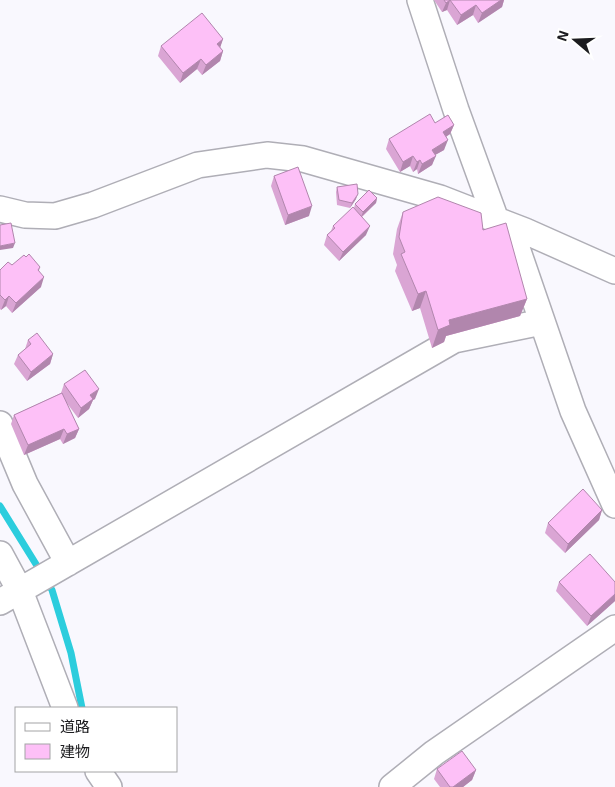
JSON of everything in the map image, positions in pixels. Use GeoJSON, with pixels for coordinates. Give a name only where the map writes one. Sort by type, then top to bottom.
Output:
{"type":"FeatureCollection","features":[{"type":"Feature","properties":{"kind":"street"},"geometry":{"type":"LineString","coordinates":[[420,0],[456,110],[542,322],[573,411],[615,505]]}},
{"type":"Feature","properties":{"kind":"street"},"geometry":{"type":"LineString","coordinates":[[0,209],[24,214],[55,216],[93,205],[198,165],[267,155],[303,159],[440,198],[503,222],[615,271]]}},
{"type":"Feature","properties":{"kind":"street"},"geometry":{"type":"LineString","coordinates":[[16,593],[454,340],[542,322]]}},
{"type":"Feature","properties":{"kind":"street"},"geometry":{"type":"LineString","coordinates":[[0,424],[62,567]]}},
{"type":"Feature","properties":{"kind":"street"},"geometry":{"type":"LineString","coordinates":[[0,554],[66,707]]}},
{"type":"Feature","properties":{"kind":"street"},"geometry":{"type":"LineString","coordinates":[[392,787],[434,753],[615,628]]}},
{"type":"Feature","properties":{"kind":"street"},"geometry":{"type":"LineString","coordinates":[[99,772],[109,787]]}},
{"type":"Feature","properties":{"kind":"building"},"geometry":{"type":"Polygon","coordinates":[[[450,0],[501,0],[482,13],[476,5],[461,15],[450,0]]]}},
{"type":"Feature","properties":{"kind":"building"},"geometry":{"type":"Polygon","coordinates":[[[202,13],[223,39],[217,44],[223,51],[206,65],[201,59],[183,73],[161,46],[202,13]]]}},
{"type":"Feature","properties":{"kind":"building"},"geometry":{"type":"Polygon","coordinates":[[[430,114],[435,123],[448,115],[454,125],[443,132],[448,140],[432,150],[436,156],[422,164],[420,160],[417,162],[413,156],[403,162],[389,139],[430,114]]]}},
{"type":"Feature","properties":{"kind":"building"},"geometry":{"type":"Polygon","coordinates":[[[298,167],[312,206],[288,215],[274,176],[298,167]]]}},
{"type":"Feature","properties":{"kind":"building"},"geometry":{"type":"Polygon","coordinates":[[[357,184],[358,194],[352,203],[339,200],[337,187],[357,184]]]}},
{"type":"Feature","properties":{"kind":"building"},"geometry":{"type":"Polygon","coordinates":[[[369,190],[377,198],[363,212],[355,204],[369,190]]]}},
{"type":"Feature","properties":{"kind":"building"},"geometry":{"type":"Polygon","coordinates":[[[438,197],[481,213],[483,230],[506,223],[527,299],[449,320],[450,325],[438,330],[426,291],[418,294],[401,254],[405,252],[399,237],[403,212],[438,197]]]}},
{"type":"Feature","properties":{"kind":"building"},"geometry":{"type":"Polygon","coordinates":[[[353,207],[370,226],[343,252],[327,235],[335,228],[333,226],[353,207]]]}},
{"type":"Feature","properties":{"kind":"building"},"geometry":{"type":"Polygon","coordinates":[[[11,223],[15,243],[0,246],[0,225],[11,223]]]}},
{"type":"Feature","properties":{"kind":"building"},"geometry":{"type":"Polygon","coordinates":[[[29,254],[40,267],[38,270],[44,277],[16,303],[9,296],[5,300],[0,295],[0,270],[8,262],[12,265],[24,255],[26,257],[29,254]]]}},
{"type":"Feature","properties":{"kind":"building"},"geometry":{"type":"Polygon","coordinates":[[[37,333],[53,354],[31,372],[18,355],[31,344],[28,340],[37,333]]]}},
{"type":"Feature","properties":{"kind":"building"},"geometry":{"type":"Polygon","coordinates":[[[85,370],[99,389],[90,395],[93,399],[81,408],[64,384],[85,370]]]}},
{"type":"Feature","properties":{"kind":"building"},"geometry":{"type":"Polygon","coordinates":[[[62,393],[79,429],[67,434],[64,429],[28,445],[14,415],[62,393]]]}},
{"type":"Feature","properties":{"kind":"building"},"geometry":{"type":"Polygon","coordinates":[[[583,489],[602,510],[568,544],[548,523],[583,489]]]}},
{"type":"Feature","properties":{"kind":"building"},"geometry":{"type":"Polygon","coordinates":[[[590,554],[615,582],[615,594],[591,616],[559,582],[590,554]]]}},
{"type":"Feature","properties":{"kind":"building"},"geometry":{"type":"Polygon","coordinates":[[[462,751],[476,770],[453,787],[450,787],[437,769],[462,751]]]}},
{"type":"Feature","properties":{"kind":"waterway"},"geometry":{"type":"LineString","coordinates":[[0,506],[52,590],[71,653],[82,707]]}}]}
